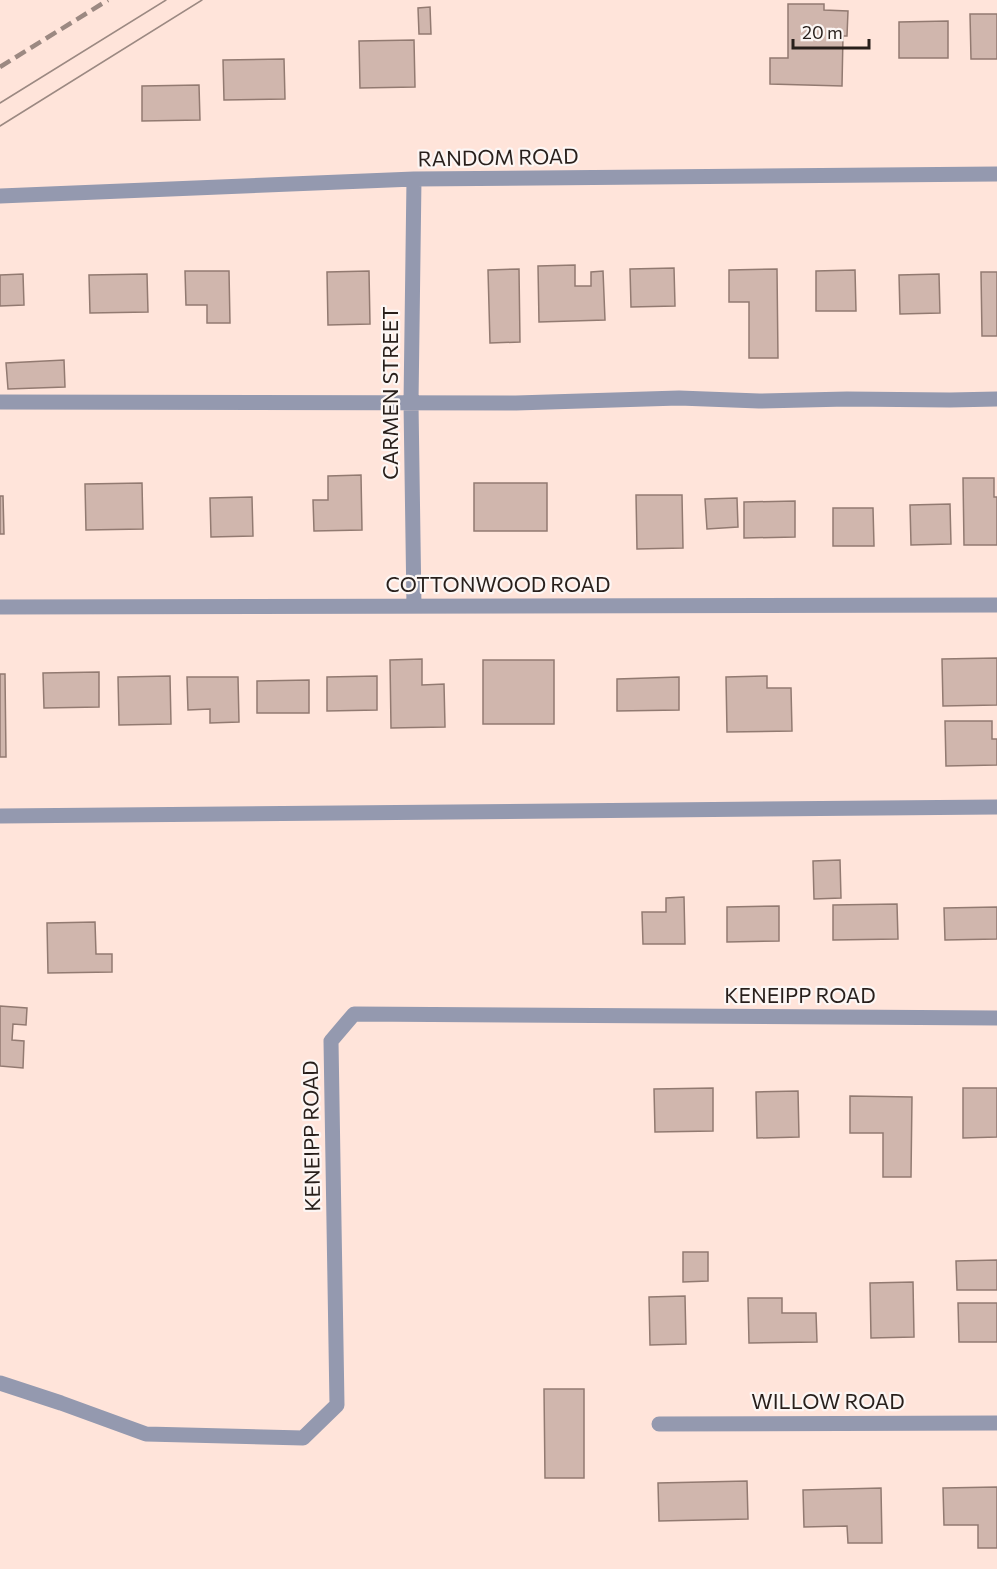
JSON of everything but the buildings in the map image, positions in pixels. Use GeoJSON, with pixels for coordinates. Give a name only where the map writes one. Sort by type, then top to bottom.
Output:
{"type":"FeatureCollection","features":[{"type":"Feature","properties":{"kind":"street","name":"RANDOM ROAD"},"geometry":{"type":"LineString","coordinates":[[0,196],[414,179],[997,174]]}},
{"type":"Feature","properties":{"kind":"street","name":"CARMEN STREET"},"geometry":{"type":"LineString","coordinates":[[414,179],[411,403],[414,606]]}},
{"type":"Feature","properties":{"kind":"street"},"geometry":{"type":"LineString","coordinates":[[0,402],[411,403],[679,398],[759,401],[997,399]]}},
{"type":"Feature","properties":{"kind":"street","name":"COTTONWOOD ROAD"},"geometry":{"type":"LineString","coordinates":[[0,607],[997,605]]}},
{"type":"Feature","properties":{"kind":"street"},"geometry":{"type":"LineString","coordinates":[[0,816],[997,807]]}},
{"type":"Feature","properties":{"kind":"street","name":"KENEIPP ROAD"},"geometry":{"type":"LineString","coordinates":[[0,1383],[146,1434],[303,1438],[337,1405],[331,1041],[354,1014],[997,1018]]}},
{"type":"Feature","properties":{"kind":"street","name":"WILLOW ROAD"},"geometry":{"type":"LineString","coordinates":[[659,1424],[997,1423]]}},
{"type":"Feature","properties":{"kind":"tram line"},"geometry":{"type":"LineString","coordinates":[[0,103],[166,0]]}},
{"type":"Feature","properties":{"kind":"tram line"},"geometry":{"type":"LineString","coordinates":[[0,126],[202,0]]}},
{"type":"Feature","properties":{"kind":"railway"},"geometry":{"type":"LineString","coordinates":[[0,67],[108,0]]}}]}
